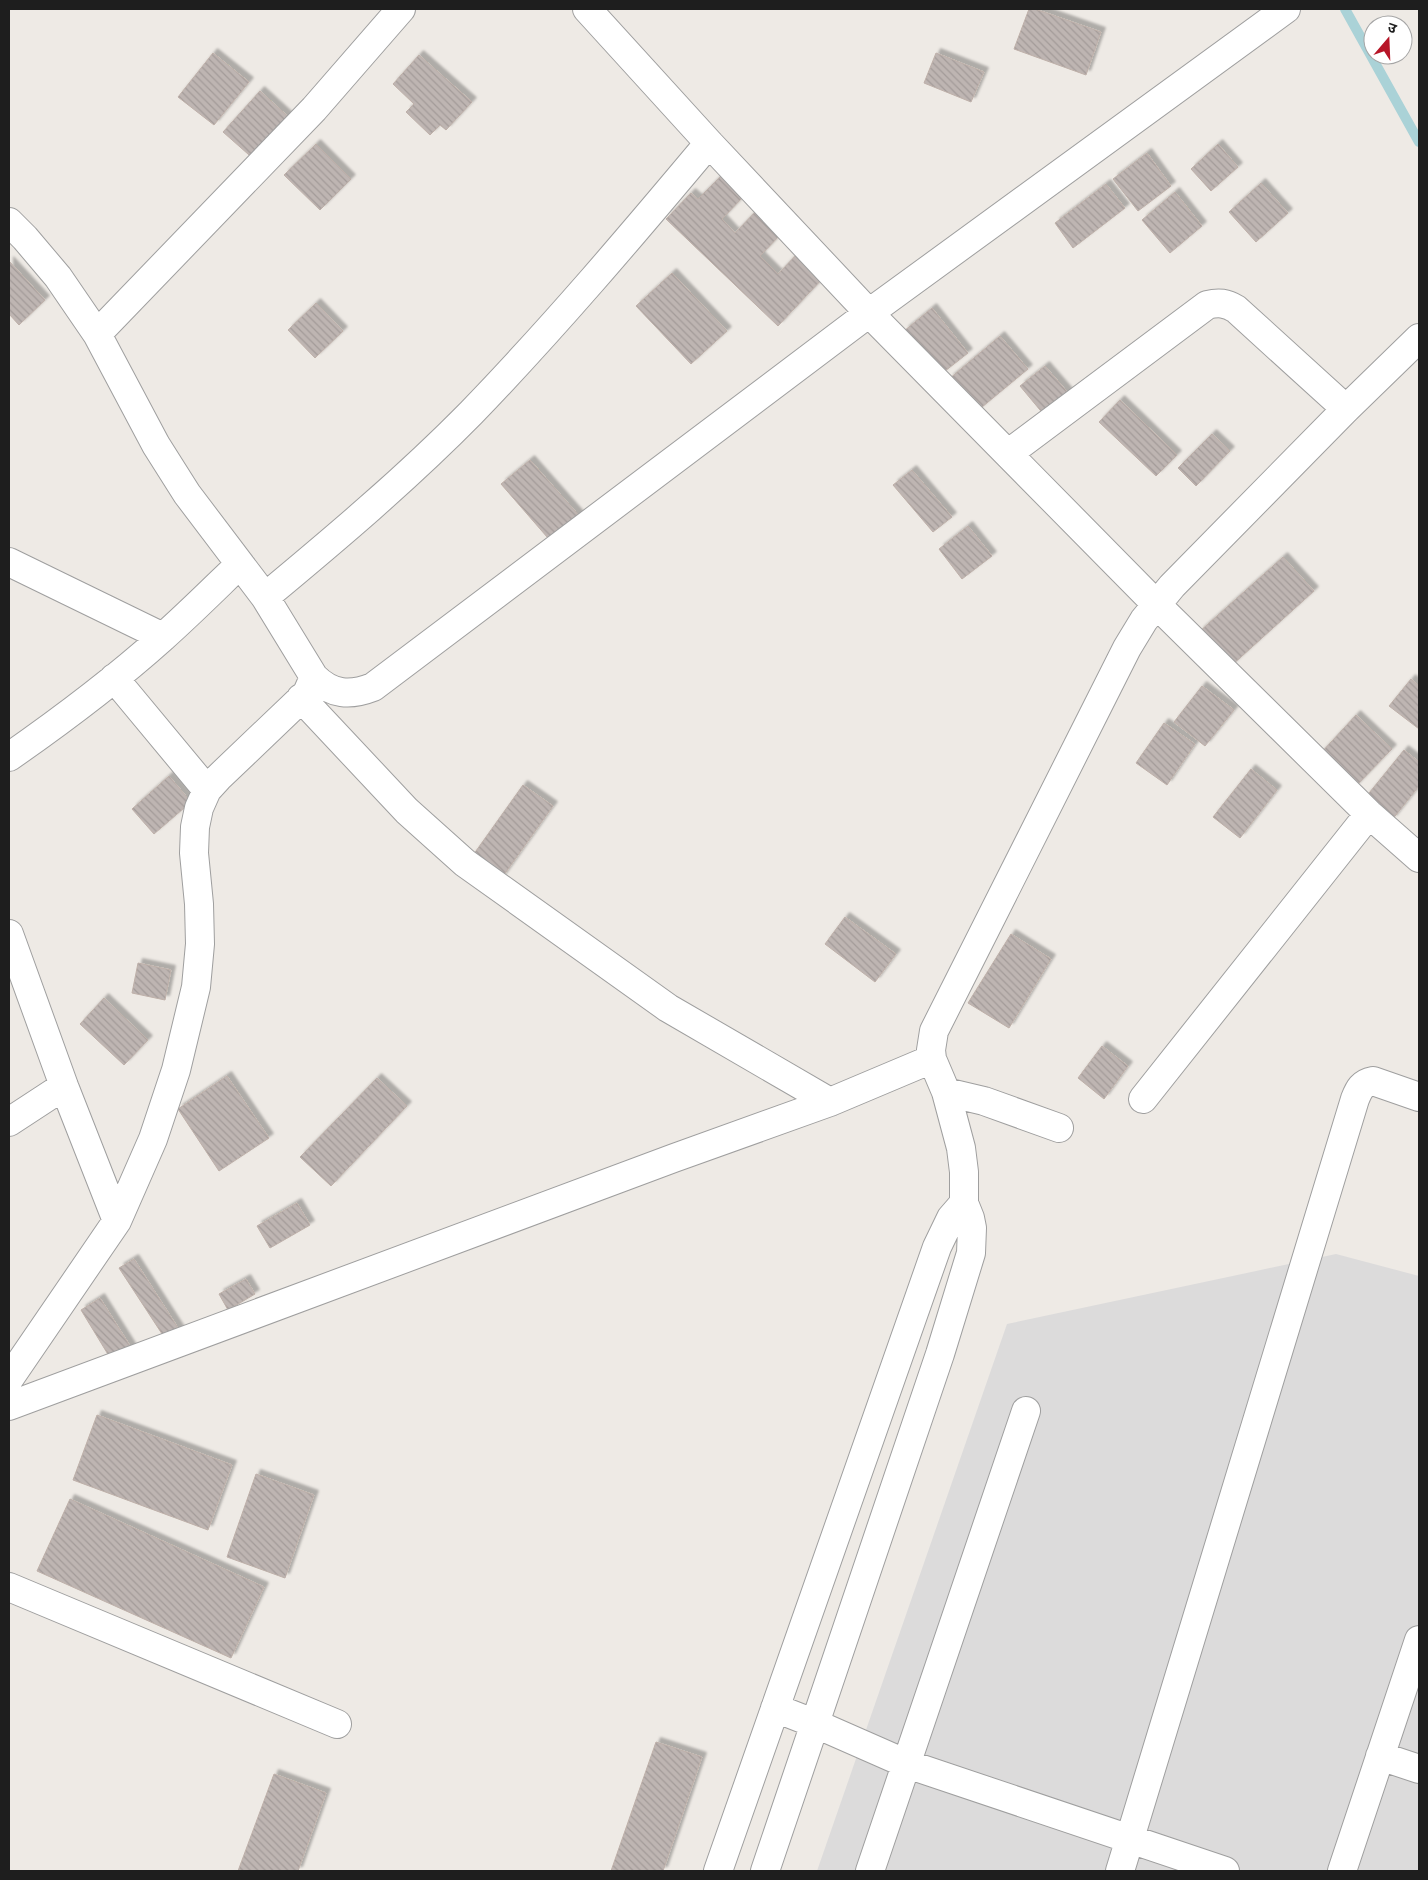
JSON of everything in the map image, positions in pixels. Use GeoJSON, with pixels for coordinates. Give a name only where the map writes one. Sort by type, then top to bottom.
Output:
{"type":"FeatureCollection","features":[{"type":"Feature","properties":{"kind":"street"},"geometry":{"type":"LineString","coordinates":[[97,334],[314,109],[401,9]]}},
{"type":"Feature","properties":{"kind":"street"},"geometry":{"type":"LineString","coordinates":[[587,9],[709,143],[870,313],[1156,604],[1369,814],[1419,858]]}},
{"type":"Feature","properties":{"kind":"street"},"geometry":{"type":"LineString","coordinates":[[9,1380],[117,1221],[153,1139],[176,1070],[196,987],[200,944],[200,904],[194,853],[195,827],[199,808],[208,790],[308,688],[323,686],[334,691],[360,692],[373,687],[870,313],[1286,9]]}},
{"type":"Feature","properties":{"kind":"street"},"geometry":{"type":"LineString","coordinates":[[265,597],[382,499],[470,413],[583,291],[709,143]]}},
{"type":"Feature","properties":{"kind":"street"},"geometry":{"type":"LineString","coordinates":[[9,222],[58,277],[97,334],[156,445],[187,494],[265,597],[308,688],[407,811],[465,863],[668,1008],[830,1102]]}},
{"type":"Feature","properties":{"kind":"street"},"geometry":{"type":"LineString","coordinates":[[1009,453],[1207,305],[1216,302],[1226,303],[1236,309],[1346,409]]}},
{"type":"Feature","properties":{"kind":"street"},"geometry":{"type":"LineString","coordinates":[[765,1871],[940,1354],[971,1253],[972,1228],[964,1203],[962,1148],[946,1092],[932,1059],[931,1050],[934,1031],[1127,648],[1156,604],[1346,409],[1419,338]]}},
{"type":"Feature","properties":{"kind":"street"},"geometry":{"type":"LineString","coordinates":[[9,562],[163,637]]}},
{"type":"Feature","properties":{"kind":"street"},"geometry":{"type":"LineString","coordinates":[[9,757],[69,714],[114,678],[163,637],[240,564]]}},
{"type":"Feature","properties":{"kind":"street"},"geometry":{"type":"LineString","coordinates":[[114,678],[208,790]]}},
{"type":"Feature","properties":{"kind":"street"},"geometry":{"type":"LineString","coordinates":[[1143,1099],[1369,814]]}},
{"type":"Feature","properties":{"kind":"street"},"geometry":{"type":"LineString","coordinates":[[9,934],[64,1086],[117,1221]]}},
{"type":"Feature","properties":{"kind":"street"},"geometry":{"type":"LineString","coordinates":[[9,1406],[674,1158],[830,1102],[932,1059]]}},
{"type":"Feature","properties":{"kind":"street"},"geometry":{"type":"LineString","coordinates":[[1120,1871],[1355,1099],[1360,1087],[1367,1082],[1373,1081],[1419,1097]]}},
{"type":"Feature","properties":{"kind":"street"},"geometry":{"type":"LineString","coordinates":[[9,1122],[64,1086]]}},
{"type":"Feature","properties":{"kind":"street"},"geometry":{"type":"LineString","coordinates":[[946,1092],[984,1102],[1059,1128]]}},
{"type":"Feature","properties":{"kind":"street"},"geometry":{"type":"LineString","coordinates":[[718,1871],[936,1247],[951,1218],[964,1203]]}},
{"type":"Feature","properties":{"kind":"street"},"geometry":{"type":"LineString","coordinates":[[870,1871],[1026,1411]]}},
{"type":"Feature","properties":{"kind":"street"},"geometry":{"type":"LineString","coordinates":[[9,1587],[337,1724]]}},
{"type":"Feature","properties":{"kind":"street"},"geometry":{"type":"LineString","coordinates":[[1342,1871],[1419,1640]]}},
{"type":"Feature","properties":{"kind":"street"},"geometry":{"type":"LineString","coordinates":[[775,1708],[907,1764],[1225,1871]]}},
{"type":"Feature","properties":{"kind":"street"},"geometry":{"type":"LineString","coordinates":[[1380,1756],[1419,1769]]}},
{"type":"Feature","properties":{"kind":"shaded area"},"geometry":{"type":"Polygon","coordinates":[[[1336,1254],[1419,1276],[1419,1871],[817,1871],[1007,1324],[1336,1254]]]}},
{"type":"Feature","properties":{"kind":"building"},"geometry":{"type":"Polygon","coordinates":[[[1029,9],[1035,9],[1101,32],[1086,75],[1014,49],[1029,9]]]}},
{"type":"Feature","properties":{"kind":"building"},"geometry":{"type":"Polygon","coordinates":[[[213,53],[249,82],[214,125],[178,97],[213,53]]]}},
{"type":"Feature","properties":{"kind":"building"},"geometry":{"type":"Polygon","coordinates":[[[936,53],[984,72],[971,102],[924,83],[936,53]]]}},
{"type":"Feature","properties":{"kind":"building"},"geometry":{"type":"Polygon","coordinates":[[[419,55],[472,102],[446,130],[440,125],[430,135],[406,112],[414,104],[393,84],[419,55]]]}},
{"type":"Feature","properties":{"kind":"building"},"geometry":{"type":"Polygon","coordinates":[[[260,91],[294,122],[257,162],[223,132],[260,91]]]}},
{"type":"Feature","properties":{"kind":"building"},"geometry":{"type":"Polygon","coordinates":[[[316,144],[351,179],[320,210],[284,175],[316,144]]]}},
{"type":"Feature","properties":{"kind":"building"},"geometry":{"type":"Polygon","coordinates":[[[1218,144],[1238,167],[1211,191],[1191,169],[1218,144]]]}},
{"type":"Feature","properties":{"kind":"building"},"geometry":{"type":"Polygon","coordinates":[[[1147,153],[1171,186],[1138,211],[1113,179],[1147,153]]]}},
{"type":"Feature","properties":{"kind":"building"},"geometry":{"type":"Polygon","coordinates":[[[723,174],[745,195],[722,219],[735,233],[758,209],[783,232],[760,256],[778,274],[799,252],[825,276],[778,326],[666,219],[691,193],[698,199],[723,174]]]}},
{"type":"Feature","properties":{"kind":"building"},"geometry":{"type":"Polygon","coordinates":[[[1261,183],[1288,213],[1256,242],[1229,212],[1261,183]]]}},
{"type":"Feature","properties":{"kind":"building"},"geometry":{"type":"Polygon","coordinates":[[[1106,184],[1125,208],[1073,248],[1055,223],[1106,184]]]}},
{"type":"Feature","properties":{"kind":"building"},"geometry":{"type":"Polygon","coordinates":[[[1175,192],[1202,226],[1170,253],[1142,220],[1175,192]]]}},
{"type":"Feature","properties":{"kind":"building"},"geometry":{"type":"Polygon","coordinates":[[[9,261],[45,300],[19,325],[9,314],[9,261]]]}},
{"type":"Feature","properties":{"kind":"building"},"geometry":{"type":"Polygon","coordinates":[[[672,273],[727,331],[691,364],[636,306],[672,273]]]}},
{"type":"Feature","properties":{"kind":"building"},"geometry":{"type":"Polygon","coordinates":[[[316,303],[343,331],[315,358],[288,330],[316,303]]]}},
{"type":"Feature","properties":{"kind":"building"},"geometry":{"type":"Polygon","coordinates":[[[932,308],[968,353],[940,375],[904,331],[932,308]]]}},
{"type":"Feature","properties":{"kind":"building"},"geometry":{"type":"Polygon","coordinates":[[[1000,336],[1028,369],[976,412],[949,379],[1000,336]]]}},
{"type":"Feature","properties":{"kind":"building"},"geometry":{"type":"Polygon","coordinates":[[[1045,366],[1070,395],[1045,416],[1020,386],[1045,366]]]}},
{"type":"Feature","properties":{"kind":"building"},"geometry":{"type":"Polygon","coordinates":[[[1120,400],[1177,455],[1156,476],[1099,422],[1120,400]]]}},
{"type":"Feature","properties":{"kind":"building"},"geometry":{"type":"Polygon","coordinates":[[[1212,434],[1230,451],[1196,486],[1178,468],[1212,434]]]}},
{"type":"Feature","properties":{"kind":"building"},"geometry":{"type":"Polygon","coordinates":[[[530,460],[583,520],[554,545],[501,484],[530,460]]]}},
{"type":"Feature","properties":{"kind":"building"},"geometry":{"type":"Polygon","coordinates":[[[912,470],[952,517],[933,532],[893,485],[912,470]]]}},
{"type":"Feature","properties":{"kind":"building"},"geometry":{"type":"Polygon","coordinates":[[[968,526],[992,556],[962,579],[939,549],[968,526]]]}},
{"type":"Feature","properties":{"kind":"building"},"geometry":{"type":"Polygon","coordinates":[[[1283,557],[1314,591],[1231,666],[1199,632],[1283,557]]]}},
{"type":"Feature","properties":{"kind":"building"},"geometry":{"type":"Polygon","coordinates":[[[1411,679],[1419,686],[1419,729],[1389,706],[1411,679]]]}},
{"type":"Feature","properties":{"kind":"building"},"geometry":{"type":"Polygon","coordinates":[[[1202,686],[1234,710],[1205,746],[1174,722],[1202,686]]]}},
{"type":"Feature","properties":{"kind":"building"},"geometry":{"type":"Polygon","coordinates":[[[1356,715],[1392,749],[1354,788],[1319,755],[1356,715]]]}},
{"type":"Feature","properties":{"kind":"building"},"geometry":{"type":"Polygon","coordinates":[[[1164,723],[1195,744],[1167,785],[1136,763],[1164,723]]]}},
{"type":"Feature","properties":{"kind":"building"},"geometry":{"type":"Polygon","coordinates":[[[1404,750],[1419,762],[1419,786],[1392,820],[1365,798],[1404,750]]]}},
{"type":"Feature","properties":{"kind":"building"},"geometry":{"type":"Polygon","coordinates":[[[1251,769],[1277,790],[1240,838],[1213,817],[1251,769]]]}},
{"type":"Feature","properties":{"kind":"building"},"geometry":{"type":"Polygon","coordinates":[[[169,776],[191,802],[154,834],[132,809],[169,776]]]}},
{"type":"Feature","properties":{"kind":"building"},"geometry":{"type":"Polygon","coordinates":[[[523,785],[553,806],[501,879],[471,858],[523,785]]]}},
{"type":"Feature","properties":{"kind":"building"},"geometry":{"type":"Polygon","coordinates":[[[845,917],[896,954],[875,982],[825,944],[845,917]]]}},
{"type":"Feature","properties":{"kind":"building"},"geometry":{"type":"Polygon","coordinates":[[[1011,934],[1051,959],[1009,1028],[968,1003],[1011,934]]]}},
{"type":"Feature","properties":{"kind":"building"},"geometry":{"type":"Polygon","coordinates":[[[138,963],[171,970],[165,1000],[132,993],[138,963]]]}},
{"type":"Feature","properties":{"kind":"building"},"geometry":{"type":"Polygon","coordinates":[[[104,998],[148,1040],[124,1065],[80,1024],[104,998]]]}},
{"type":"Feature","properties":{"kind":"building"},"geometry":{"type":"Polygon","coordinates":[[[1102,1046],[1128,1066],[1104,1099],[1078,1078],[1102,1046]]]}},
{"type":"Feature","properties":{"kind":"building"},"geometry":{"type":"Polygon","coordinates":[[[227,1076],[269,1138],[219,1171],[178,1109],[227,1076]]]}},
{"type":"Feature","properties":{"kind":"building"},"geometry":{"type":"Polygon","coordinates":[[[377,1078],[407,1106],[331,1186],[300,1157],[377,1078]]]}},
{"type":"Feature","properties":{"kind":"building"},"geometry":{"type":"Polygon","coordinates":[[[297,1203],[310,1225],[270,1248],[257,1226],[297,1203]]]}},
{"type":"Feature","properties":{"kind":"building"},"geometry":{"type":"Polygon","coordinates":[[[134,1259],[180,1331],[166,1340],[119,1268],[134,1259]]]}},
{"type":"Feature","properties":{"kind":"building"},"geometry":{"type":"Polygon","coordinates":[[[246,1279],[255,1294],[228,1310],[219,1294],[246,1279]]]}},
{"type":"Feature","properties":{"kind":"building"},"geometry":{"type":"Polygon","coordinates":[[[100,1298],[132,1349],[112,1361],[81,1310],[100,1298]]]}},
{"type":"Feature","properties":{"kind":"building"},"geometry":{"type":"Polygon","coordinates":[[[97,1415],[232,1465],[208,1530],[73,1480],[97,1415]]]}},
{"type":"Feature","properties":{"kind":"building"},"geometry":{"type":"Polygon","coordinates":[[[256,1474],[314,1495],[285,1578],[227,1557],[256,1474]]]}},
{"type":"Feature","properties":{"kind":"building"},"geometry":{"type":"Polygon","coordinates":[[[70,1499],[264,1587],[231,1658],[37,1571],[70,1499]]]}},
{"type":"Feature","properties":{"kind":"building"},"geometry":{"type":"Polygon","coordinates":[[[656,1742],[702,1757],[663,1871],[611,1871],[656,1742]]]}},
{"type":"Feature","properties":{"kind":"building"},"geometry":{"type":"Polygon","coordinates":[[[274,1774],[326,1793],[298,1871],[238,1871],[274,1774]]]}},
{"type":"Feature","properties":{"kind":"waterway"},"geometry":{"type":"LineString","coordinates":[[1345,9],[1419,142]]}}]}
